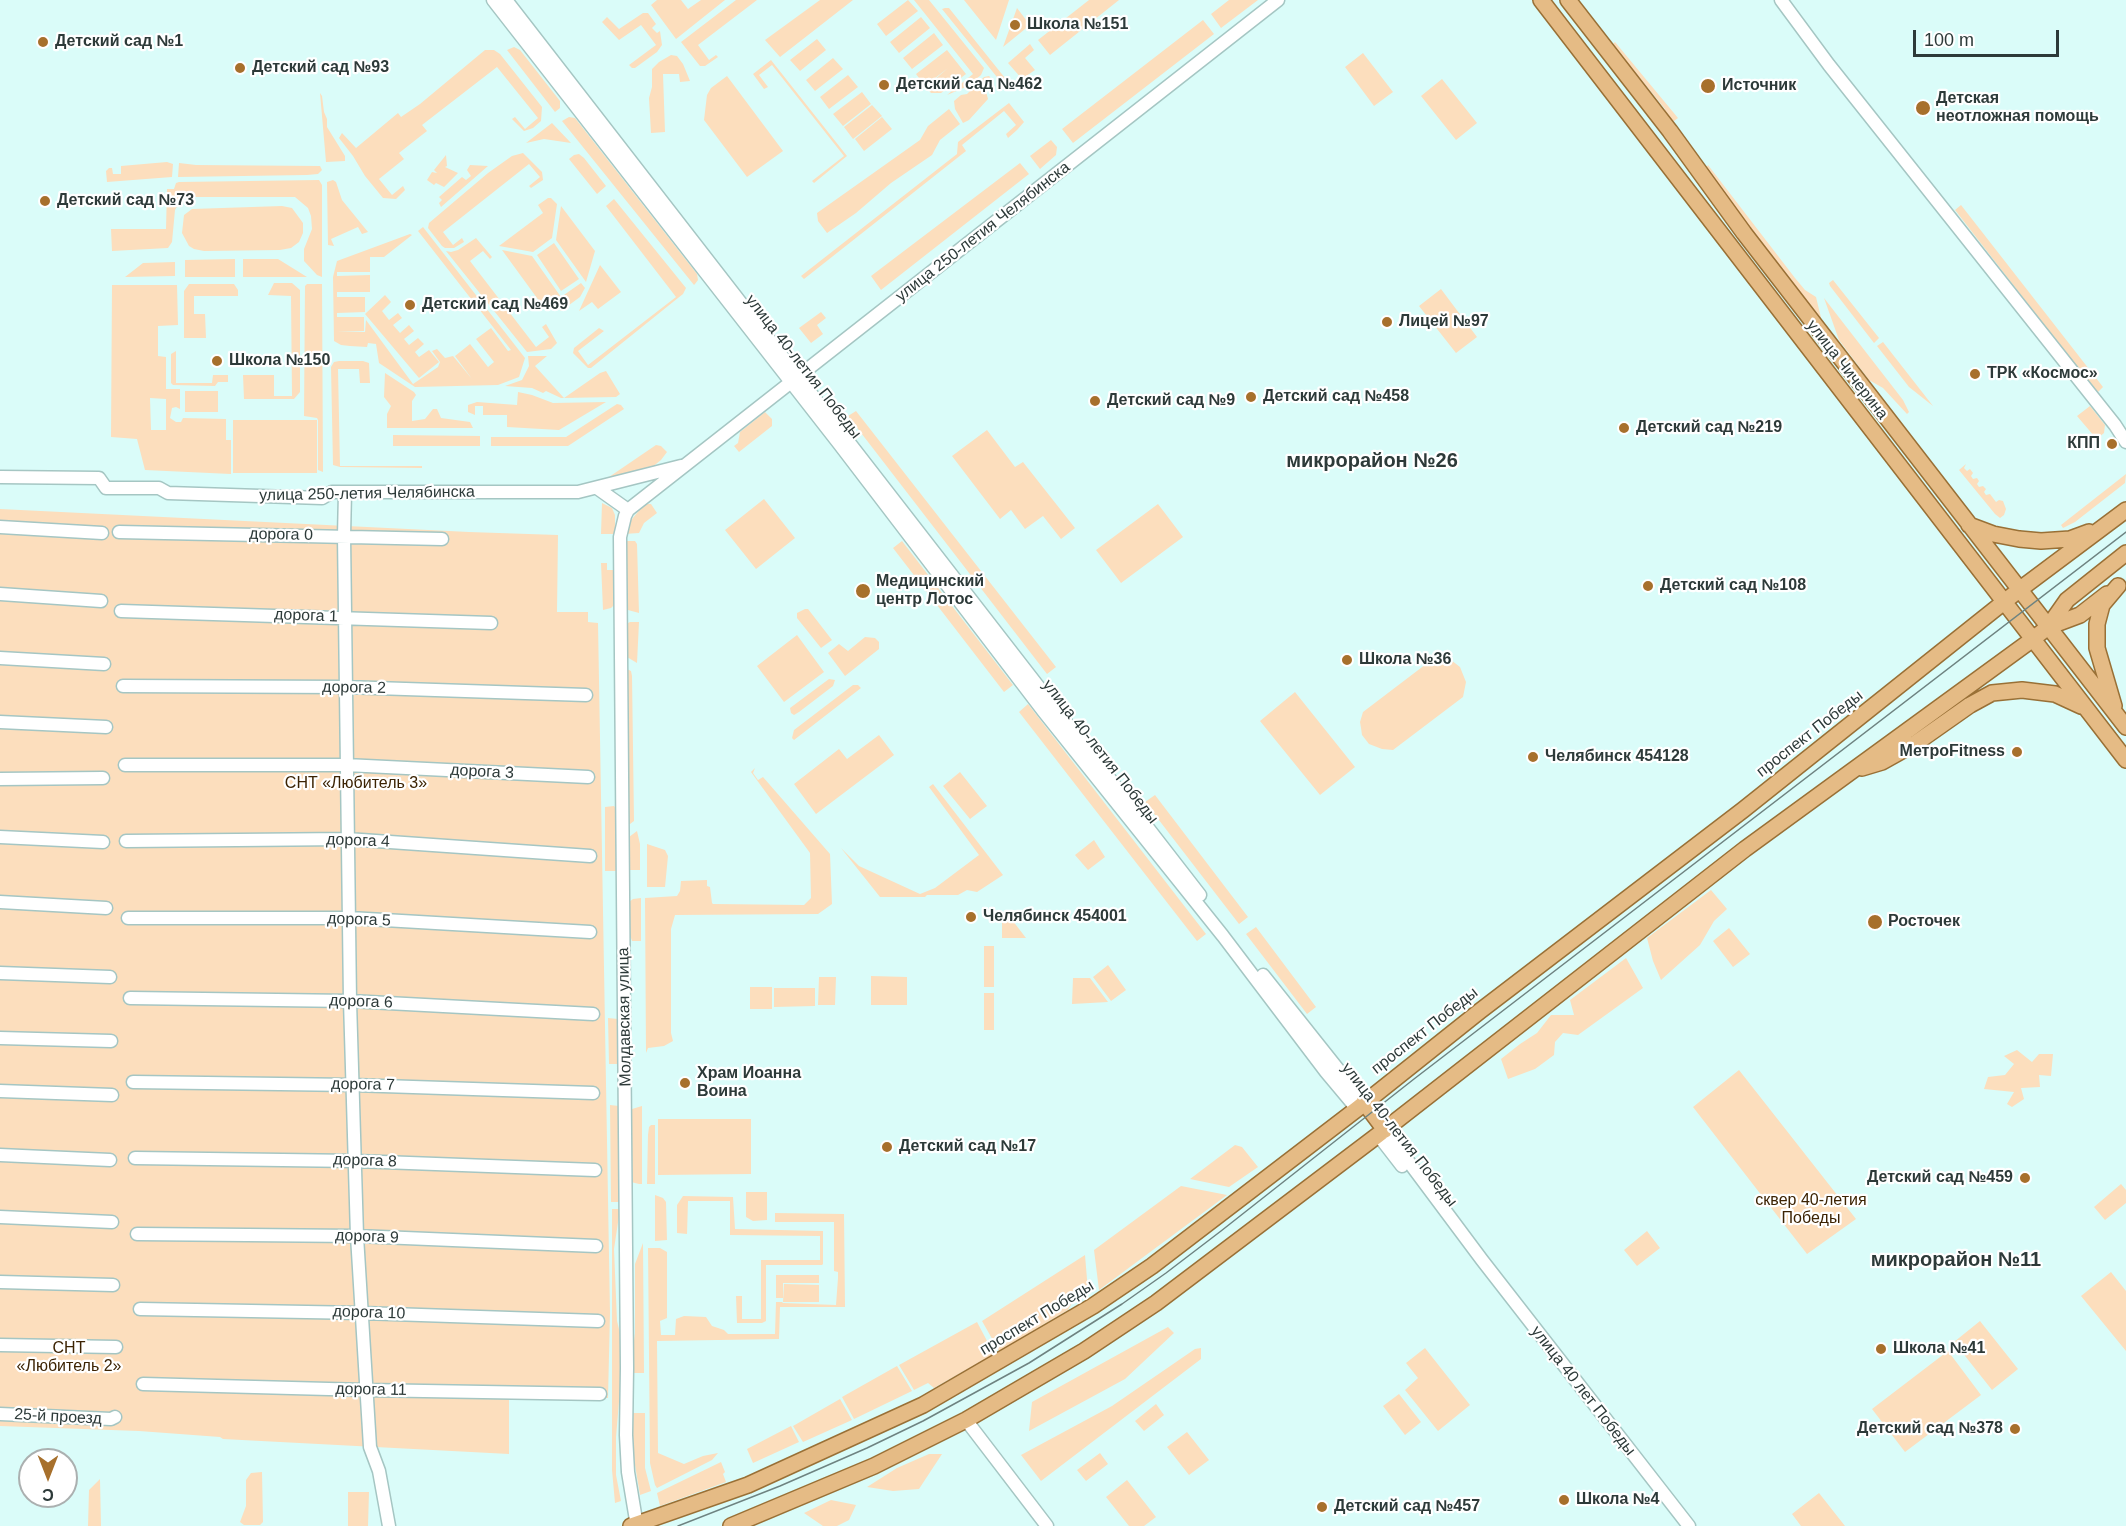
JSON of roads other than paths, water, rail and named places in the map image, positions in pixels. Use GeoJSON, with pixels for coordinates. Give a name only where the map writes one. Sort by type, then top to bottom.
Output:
{"type":"FeatureCollection","features":[{"type":"Feature","properties":{"kind":"main road","name":"улица Чичерина"},"geometry":{"type":"LineString","coordinates":[[1541,0],[2126,760]]}},
{"type":"Feature","properties":{"kind":"main road","name":"улица Чичерина"},"geometry":{"type":"LineString","coordinates":[[1568,0],[2126,727]]}},
{"type":"Feature","properties":{"kind":"main road"},"geometry":{"type":"LineString","coordinates":[[1730,243],[1744,232]]}},
{"type":"Feature","properties":{"kind":"main road","name":"проспект Победы"},"geometry":{"type":"LineString","coordinates":[[635,1525],[748,1485],[923,1405],[1093,1306],[1152,1266],[1743,810],[2019,590],[2126,510]]}},
{"type":"Feature","properties":{"kind":"main road"},"geometry":{"type":"LineString","coordinates":[[1969,525],[1993,534],[2042,541],[2070,539],[2105,526]]}},
{"type":"Feature","properties":{"kind":"main road"},"geometry":{"type":"LineString","coordinates":[[731,1526],[874,1466],[966,1420],[1084,1351],[1156,1303],[1381,1133],[1745,849],[2033,639],[2048,627],[2067,600],[2126,553]]}},
{"type":"Feature","properties":{"kind":"main road"},"geometry":{"type":"LineString","coordinates":[[2048,627],[2080,615],[2122,583]]}},
{"type":"Feature","properties":{"kind":"main road"},"geometry":{"type":"LineString","coordinates":[[2116,714],[2097,648],[2097,624],[2102,605],[2122,583]]}},
{"type":"Feature","properties":{"kind":"main road"},"geometry":{"type":"LineString","coordinates":[[1846,774],[1882,762],[1916,743],[1970,705],[1992,693],[2022,690],[2055,694],[2086,708]]}},
{"type":"Feature","properties":{"kind":"main road","name":"улица 40-летия Победы"},"geometry":{"type":"LineString","coordinates":[[1361,1105],[1381,1133]]}},
{"type":"Feature","properties":{"kind":"street","name":"улица 40-летия Победы"},"geometry":{"type":"LineString","coordinates":[[493,0],[586,111],[796,380],[1048,709],[1228,937],[1326,1072],[1361,1105]]}},
{"type":"Feature","properties":{"kind":"street","name":"улица 40-летия Победы"},"geometry":{"type":"LineString","coordinates":[[506,0],[577,100]]}},
{"type":"Feature","properties":{"kind":"street","name":"улица 250-летия Челябинска"},"geometry":{"type":"LineString","coordinates":[[628,510],[1278,0]]}},
{"type":"Feature","properties":{"kind":"street"},"geometry":{"type":"LineString","coordinates":[[1781,0],[2126,442]]}},
{"type":"Feature","properties":{"kind":"street","name":"улица 250-летия Челябинска"},"geometry":{"type":"LineString","coordinates":[[0,477],[99,478],[106,488],[159,488],[168,493],[322,498],[332,492],[578,492],[688,464]]}},
{"type":"Feature","properties":{"kind":"street"},"geometry":{"type":"LineString","coordinates":[[597,488],[628,510]]}},
{"type":"Feature","properties":{"kind":"street"},"geometry":{"type":"LineString","coordinates":[[345,492],[347,839],[357,1236],[370,1448],[379,1471],[389,1526]]}},
{"type":"Feature","properties":{"kind":"street","name":"Молдавская улица"},"geometry":{"type":"LineString","coordinates":[[628,510],[620,537],[626,1103],[626,1435],[635,1525]]}},
{"type":"Feature","properties":{"kind":"street"},"geometry":{"type":"LineString","coordinates":[[0,527],[102,533]]}},
{"type":"Feature","properties":{"kind":"street","name":"дорога 0"},"geometry":{"type":"LineString","coordinates":[[119,532],[442,538]]}},
{"type":"Feature","properties":{"kind":"street"},"geometry":{"type":"LineString","coordinates":[[0,594],[101,601]]}},
{"type":"Feature","properties":{"kind":"street","name":"дорога 1"},"geometry":{"type":"LineString","coordinates":[[121,611],[491,622]]}},
{"type":"Feature","properties":{"kind":"street"},"geometry":{"type":"LineString","coordinates":[[0,658],[104,664]]}},
{"type":"Feature","properties":{"kind":"street","name":"дорога 2"},"geometry":{"type":"LineString","coordinates":[[123,686],[345,687],[586,695]]}},
{"type":"Feature","properties":{"kind":"street"},"geometry":{"type":"LineString","coordinates":[[0,722],[106,727]]}},
{"type":"Feature","properties":{"kind":"street","name":"дорога 3"},"geometry":{"type":"LineString","coordinates":[[124,765],[346,765],[588,777]]}},
{"type":"Feature","properties":{"kind":"street"},"geometry":{"type":"LineString","coordinates":[[0,779],[103,778]]}},
{"type":"Feature","properties":{"kind":"street"},"geometry":{"type":"LineString","coordinates":[[0,837],[104,842]]}},
{"type":"Feature","properties":{"kind":"street","name":"дорога 4"},"geometry":{"type":"LineString","coordinates":[[126,841],[347,839],[590,856]]}},
{"type":"Feature","properties":{"kind":"street"},"geometry":{"type":"LineString","coordinates":[[0,902],[106,908]]}},
{"type":"Feature","properties":{"kind":"street","name":"дорога 5"},"geometry":{"type":"LineString","coordinates":[[128,918],[350,918],[590,932]]}},
{"type":"Feature","properties":{"kind":"street"},"geometry":{"type":"LineString","coordinates":[[0,973],[110,977]]}},
{"type":"Feature","properties":{"kind":"street","name":"дорога 6"},"geometry":{"type":"LineString","coordinates":[[130,998],[350,1001],[593,1014]]}},
{"type":"Feature","properties":{"kind":"street"},"geometry":{"type":"LineString","coordinates":[[0,1038],[111,1041]]}},
{"type":"Feature","properties":{"kind":"street","name":"дорога 7"},"geometry":{"type":"LineString","coordinates":[[132,1082],[353,1085],[593,1093]]}},
{"type":"Feature","properties":{"kind":"street"},"geometry":{"type":"LineString","coordinates":[[0,1091],[112,1095]]}},
{"type":"Feature","properties":{"kind":"street","name":"улица 40-летия Победы"},"geometry":{"type":"LineString","coordinates":[[1381,1133],[1482,1260]]}},
{"type":"Feature","properties":{"kind":"street","name":"улица 40-летия Победы"},"geometry":{"type":"LineString","coordinates":[[1381,1133],[1684,1525]]}},
{"type":"Feature","properties":{"kind":"street"},"geometry":{"type":"LineString","coordinates":[[0,1155],[110,1160]]}},
{"type":"Feature","properties":{"kind":"street","name":"дорога 8"},"geometry":{"type":"LineString","coordinates":[[135,1158],[356,1161],[595,1170]]}},
{"type":"Feature","properties":{"kind":"street"},"geometry":{"type":"LineString","coordinates":[[0,1218],[112,1222]]}},
{"type":"Feature","properties":{"kind":"street","name":"дорога 9"},"geometry":{"type":"LineString","coordinates":[[136,1234],[357,1236],[596,1246]]}},
{"type":"Feature","properties":{"kind":"street","name":"улица 40 лет Победы"},"geometry":{"type":"LineString","coordinates":[[1482,1260],[1600,1419]]}},
{"type":"Feature","properties":{"kind":"street"},"geometry":{"type":"LineString","coordinates":[[0,1282],[113,1285]]}},
{"type":"Feature","properties":{"kind":"street","name":"дорога 10"},"geometry":{"type":"LineString","coordinates":[[140,1309],[362,1313],[598,1321]]}},
{"type":"Feature","properties":{"kind":"street"},"geometry":{"type":"LineString","coordinates":[[0,1345],[116,1347]]}},
{"type":"Feature","properties":{"kind":"street","name":"дорога 11"},"geometry":{"type":"LineString","coordinates":[[143,1384],[600,1394]]}},
{"type":"Feature","properties":{"kind":"street","name":"25-й проезд"},"geometry":{"type":"LineString","coordinates":[[0,1414],[111,1419],[115,1417]]}},
{"type":"Feature","properties":{"kind":"street"},"geometry":{"type":"LineString","coordinates":[[966,1420],[1047,1526]]}},
{"type":"Feature","properties":{"kind":"tram line"},"geometry":{"type":"LineString","coordinates":[[678,1526],[780,1486],[923,1421],[1029,1363],[1122,1304],[1221,1231],[1414,1079],[2126,532]]}},
{"type":"Feature","properties":{"kind":"place","name":"Школа №151"},"geometry":{"type":"Point","coordinates":[1015,25]}},
{"type":"Feature","properties":{"kind":"place","name":"Детский сад №1"},"geometry":{"type":"Point","coordinates":[43,42]}},
{"type":"Feature","properties":{"kind":"place","name":"Детский сад №93"},"geometry":{"type":"Point","coordinates":[240,68]}},
{"type":"Feature","properties":{"kind":"place","name":"Детский сад №462"},"geometry":{"type":"Point","coordinates":[884,85]}},
{"type":"Feature","properties":{"kind":"place","name":"Источник"},"geometry":{"type":"Point","coordinates":[1708,86]}},
{"type":"Feature","properties":{"kind":"place","name":"Детская неотложная помощь"},"geometry":{"type":"Point","coordinates":[1923,108]}},
{"type":"Feature","properties":{"kind":"place","name":"Детский сад №73"},"geometry":{"type":"Point","coordinates":[45,201]}},
{"type":"Feature","properties":{"kind":"place","name":"Детский сад №469"},"geometry":{"type":"Point","coordinates":[410,305]}},
{"type":"Feature","properties":{"kind":"place","name":"Лицей №97"},"geometry":{"type":"Point","coordinates":[1387,322]}},
{"type":"Feature","properties":{"kind":"place","name":"Школа №150"},"geometry":{"type":"Point","coordinates":[217,361]}},
{"type":"Feature","properties":{"kind":"place","name":"ТРК «Космос»"},"geometry":{"type":"Point","coordinates":[1975,374]}},
{"type":"Feature","properties":{"kind":"place","name":"Детский сад №458"},"geometry":{"type":"Point","coordinates":[1251,397]}},
{"type":"Feature","properties":{"kind":"place","name":"Детский сад №9"},"geometry":{"type":"Point","coordinates":[1095,401]}},
{"type":"Feature","properties":{"kind":"place","name":"Детский сад №219"},"geometry":{"type":"Point","coordinates":[1624,428]}},
{"type":"Feature","properties":{"kind":"place","name":"КПП"},"geometry":{"type":"Point","coordinates":[2112,444]}},
{"type":"Feature","properties":{"kind":"place","name":"Детский сад №108"},"geometry":{"type":"Point","coordinates":[1648,586]}},
{"type":"Feature","properties":{"kind":"place","name":"Медицинский центр Лотос"},"geometry":{"type":"Point","coordinates":[863,591]}},
{"type":"Feature","properties":{"kind":"place","name":"Школа №36"},"geometry":{"type":"Point","coordinates":[1347,660]}},
{"type":"Feature","properties":{"kind":"place","name":"МетроFitness"},"geometry":{"type":"Point","coordinates":[2017,752]}},
{"type":"Feature","properties":{"kind":"place","name":"Челябинск 454128"},"geometry":{"type":"Point","coordinates":[1533,757]}},
{"type":"Feature","properties":{"kind":"place","name":"Челябинск 454001"},"geometry":{"type":"Point","coordinates":[971,917]}},
{"type":"Feature","properties":{"kind":"place","name":"Росточек"},"geometry":{"type":"Point","coordinates":[1875,922]}},
{"type":"Feature","properties":{"kind":"place","name":"Храм Иоанна Воина"},"geometry":{"type":"Point","coordinates":[685,1083]}},
{"type":"Feature","properties":{"kind":"place","name":"Детский сад №17"},"geometry":{"type":"Point","coordinates":[887,1147]}},
{"type":"Feature","properties":{"kind":"place","name":"Детский сад №459"},"geometry":{"type":"Point","coordinates":[2025,1178]}},
{"type":"Feature","properties":{"kind":"place","name":"Школа №41"},"geometry":{"type":"Point","coordinates":[1881,1349]}},
{"type":"Feature","properties":{"kind":"place","name":"Детский сад №378"},"geometry":{"type":"Point","coordinates":[2015,1429]}},
{"type":"Feature","properties":{"kind":"place","name":"Школа №4"},"geometry":{"type":"Point","coordinates":[1564,1500]}},
{"type":"Feature","properties":{"kind":"place","name":"Детский сад №457"},"geometry":{"type":"Point","coordinates":[1322,1507]}},
{"type":"Feature","properties":{"kind":"district","name":"микрорайон №26"},"geometry":{"type":"Point","coordinates":[1372,461]}},
{"type":"Feature","properties":{"kind":"district","name":"микрорайон №11"},"geometry":{"type":"Point","coordinates":[1956,1260]}},
{"type":"Feature","properties":{"kind":"park label","name":"СНТ «Любитель 3»"},"geometry":{"type":"Point","coordinates":[356,784]}},
{"type":"Feature","properties":{"kind":"park label","name":"сквер 40-летия Победы"},"geometry":{"type":"Point","coordinates":[1811,1210]}},
{"type":"Feature","properties":{"kind":"park label","name":"СНТ «Любитель 2»"},"geometry":{"type":"Point","coordinates":[69,1358]}}]}
